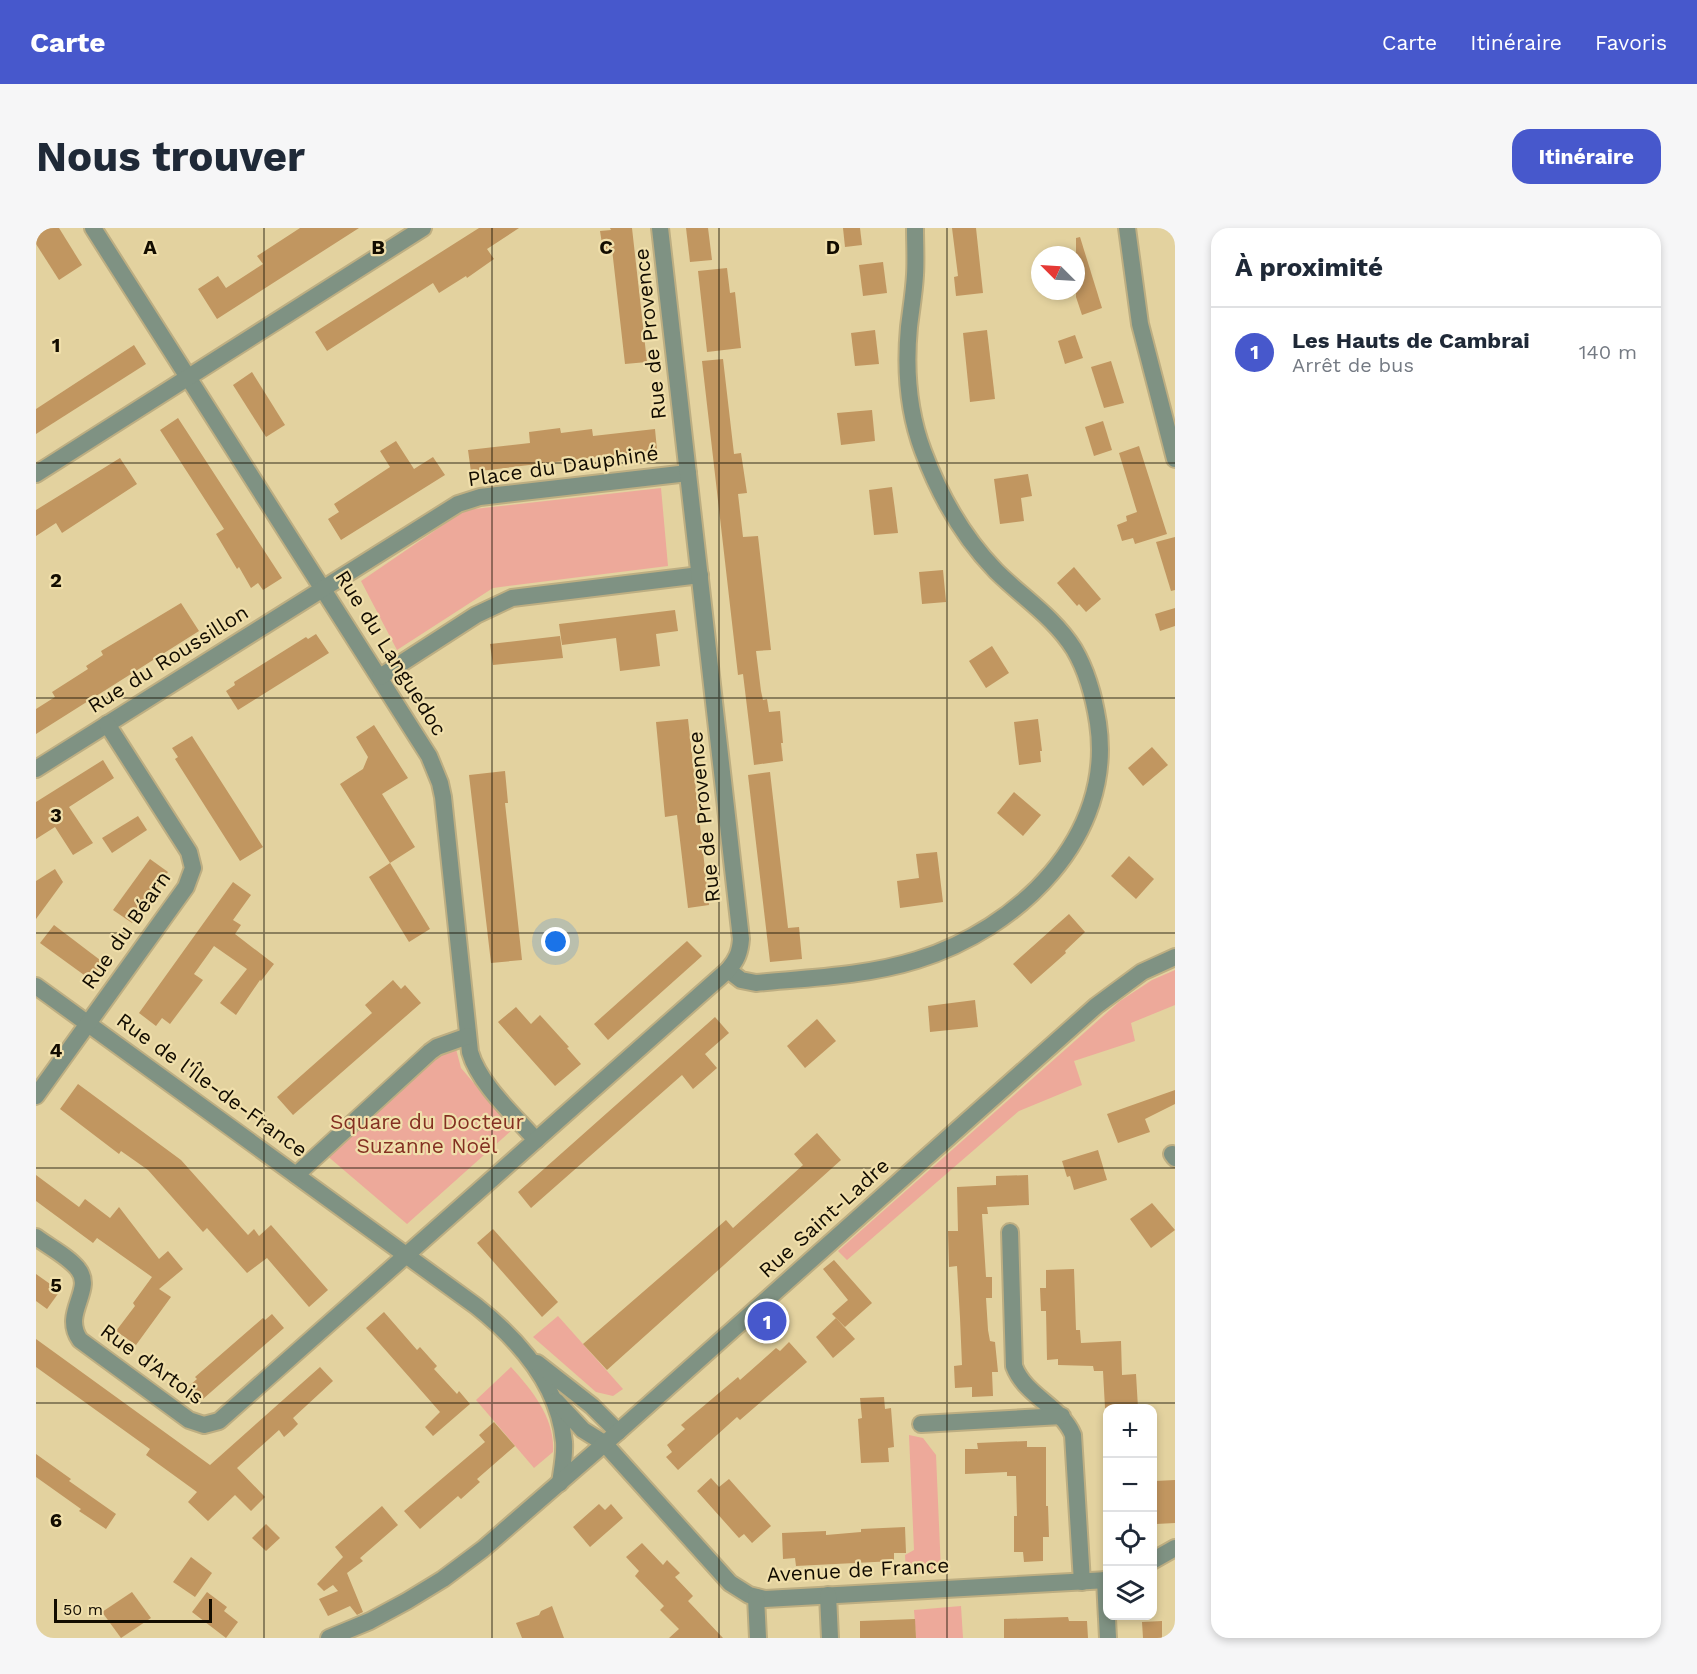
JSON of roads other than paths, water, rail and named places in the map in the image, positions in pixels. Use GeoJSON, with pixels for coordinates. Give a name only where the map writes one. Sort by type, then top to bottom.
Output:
{"type":"FeatureCollection","features":[{"type":"Feature","properties":{"kind":"street","name":"Rue du Languedoc"},"geometry":{"type":"LineString","coordinates":[[93,228],[429,756],[440,783],[470,1052],[479,1073],[536,1140]]}},
{"type":"Feature","properties":{"kind":"street"},"geometry":{"type":"LineString","coordinates":[[36,474],[423,228]]}},
{"type":"Feature","properties":{"kind":"street","name":"Rue de Provence"},"geometry":{"type":"LineString","coordinates":[[406,1255],[728,970],[741,949],[660,228]]}},
{"type":"Feature","properties":{"kind":"street"},"geometry":{"type":"LineString","coordinates":[[728,970],[741,980],[756,984],[884,968],[917,960],[952,947],[1024,901],[1054,871],[1067,855],[1080,832],[1096,786],[1100,750],[1097,716],[1089,681],[1075,650],[1056,626],[995,570],[977,548],[940,489],[917,435],[910,402],[907,365],[915,275],[915,228]]}},
{"type":"Feature","properties":{"kind":"street"},"geometry":{"type":"LineString","coordinates":[[1127,228],[1140,324],[1168,408],[1175,459]]}},
{"type":"Feature","properties":{"kind":"street","name":"Place du Dauphiné"},"geometry":{"type":"LineString","coordinates":[[324,588],[448,509],[468,500],[688,473]]}},
{"type":"Feature","properties":{"kind":"street"},"geometry":{"type":"LineString","coordinates":[[380,677],[476,615],[512,598],[700,575]]}},
{"type":"Feature","properties":{"kind":"street","name":"Rue du Roussillon"},"geometry":{"type":"LineString","coordinates":[[36,769],[324,588]]}},
{"type":"Feature","properties":{"kind":"street","name":"Rue du Béarn"},"geometry":{"type":"LineString","coordinates":[[36,1096],[186,887],[193,868],[189,852],[107,724]]}},
{"type":"Feature","properties":{"kind":"street","name":"Rue Saint-Ladre"},"geometry":{"type":"LineString","coordinates":[[329,1638],[386,1613],[443,1579],[483,1549],[618,1432],[1096,1006],[1142,972],[1175,957]]}},
{"type":"Feature","properties":{"kind":"street","name":"Rue de l'Île-de-France"},"geometry":{"type":"LineString","coordinates":[[36,986],[496,1322],[529,1356],[592,1406],[618,1432]]}},
{"type":"Feature","properties":{"kind":"street"},"geometry":{"type":"LineString","coordinates":[[296,1174],[436,1047],[468,1036]]}},
{"type":"Feature","properties":{"kind":"street"},"geometry":{"type":"LineString","coordinates":[[1010,1232],[1014,1366],[1026,1386],[1062,1416],[1073,1435],[1082,1582]]}},
{"type":"Feature","properties":{"kind":"street","name":"Rue d'Artois"},"geometry":{"type":"LineString","coordinates":[[36,1237],[74,1264],[82,1276],[82,1290],[75,1308],[73,1325],[80,1340],[189,1420],[204,1425],[227,1416],[406,1255]]}},
{"type":"Feature","properties":{"kind":"street","name":"Rue de l'Île-de-France"},"geometry":{"type":"LineString","coordinates":[[529,1356],[550,1394],[560,1420],[564,1441],[560,1483]]}},
{"type":"Feature","properties":{"kind":"street","name":"Rue de l'Île-de-France"},"geometry":{"type":"LineString","coordinates":[[550,1394],[583,1430],[604,1443]]}},
{"type":"Feature","properties":{"kind":"street"},"geometry":{"type":"LineString","coordinates":[[921,1424],[1062,1416]]}},
{"type":"Feature","properties":{"kind":"street","name":"Avenue de France"},"geometry":{"type":"LineString","coordinates":[[604,1443],[730,1583],[756,1597],[765,1599],[1103,1580]]}},
{"type":"Feature","properties":{"kind":"street"},"geometry":{"type":"LineString","coordinates":[[1157,1558],[1175,1548]]}},
{"type":"Feature","properties":{"kind":"street"},"geometry":{"type":"LineString","coordinates":[[828,1595],[830,1638]]}},
{"type":"Feature","properties":{"kind":"street"},"geometry":{"type":"LineString","coordinates":[[756,1597],[758,1638]]}},
{"type":"Feature","properties":{"kind":"street"},"geometry":{"type":"LineString","coordinates":[[1107,1620],[1108,1638]]}},
{"type":"Feature","properties":{"kind":"place","name":"Les Hauts de Cambrai"},"geometry":{"type":"Point","coordinates":[767,1321]}},
{"type":"Feature","properties":{"kind":"park label","name":"Square du Docteur Suzanne Noël"},"geometry":{"type":"Point","coordinates":[427,1134]}}]}
